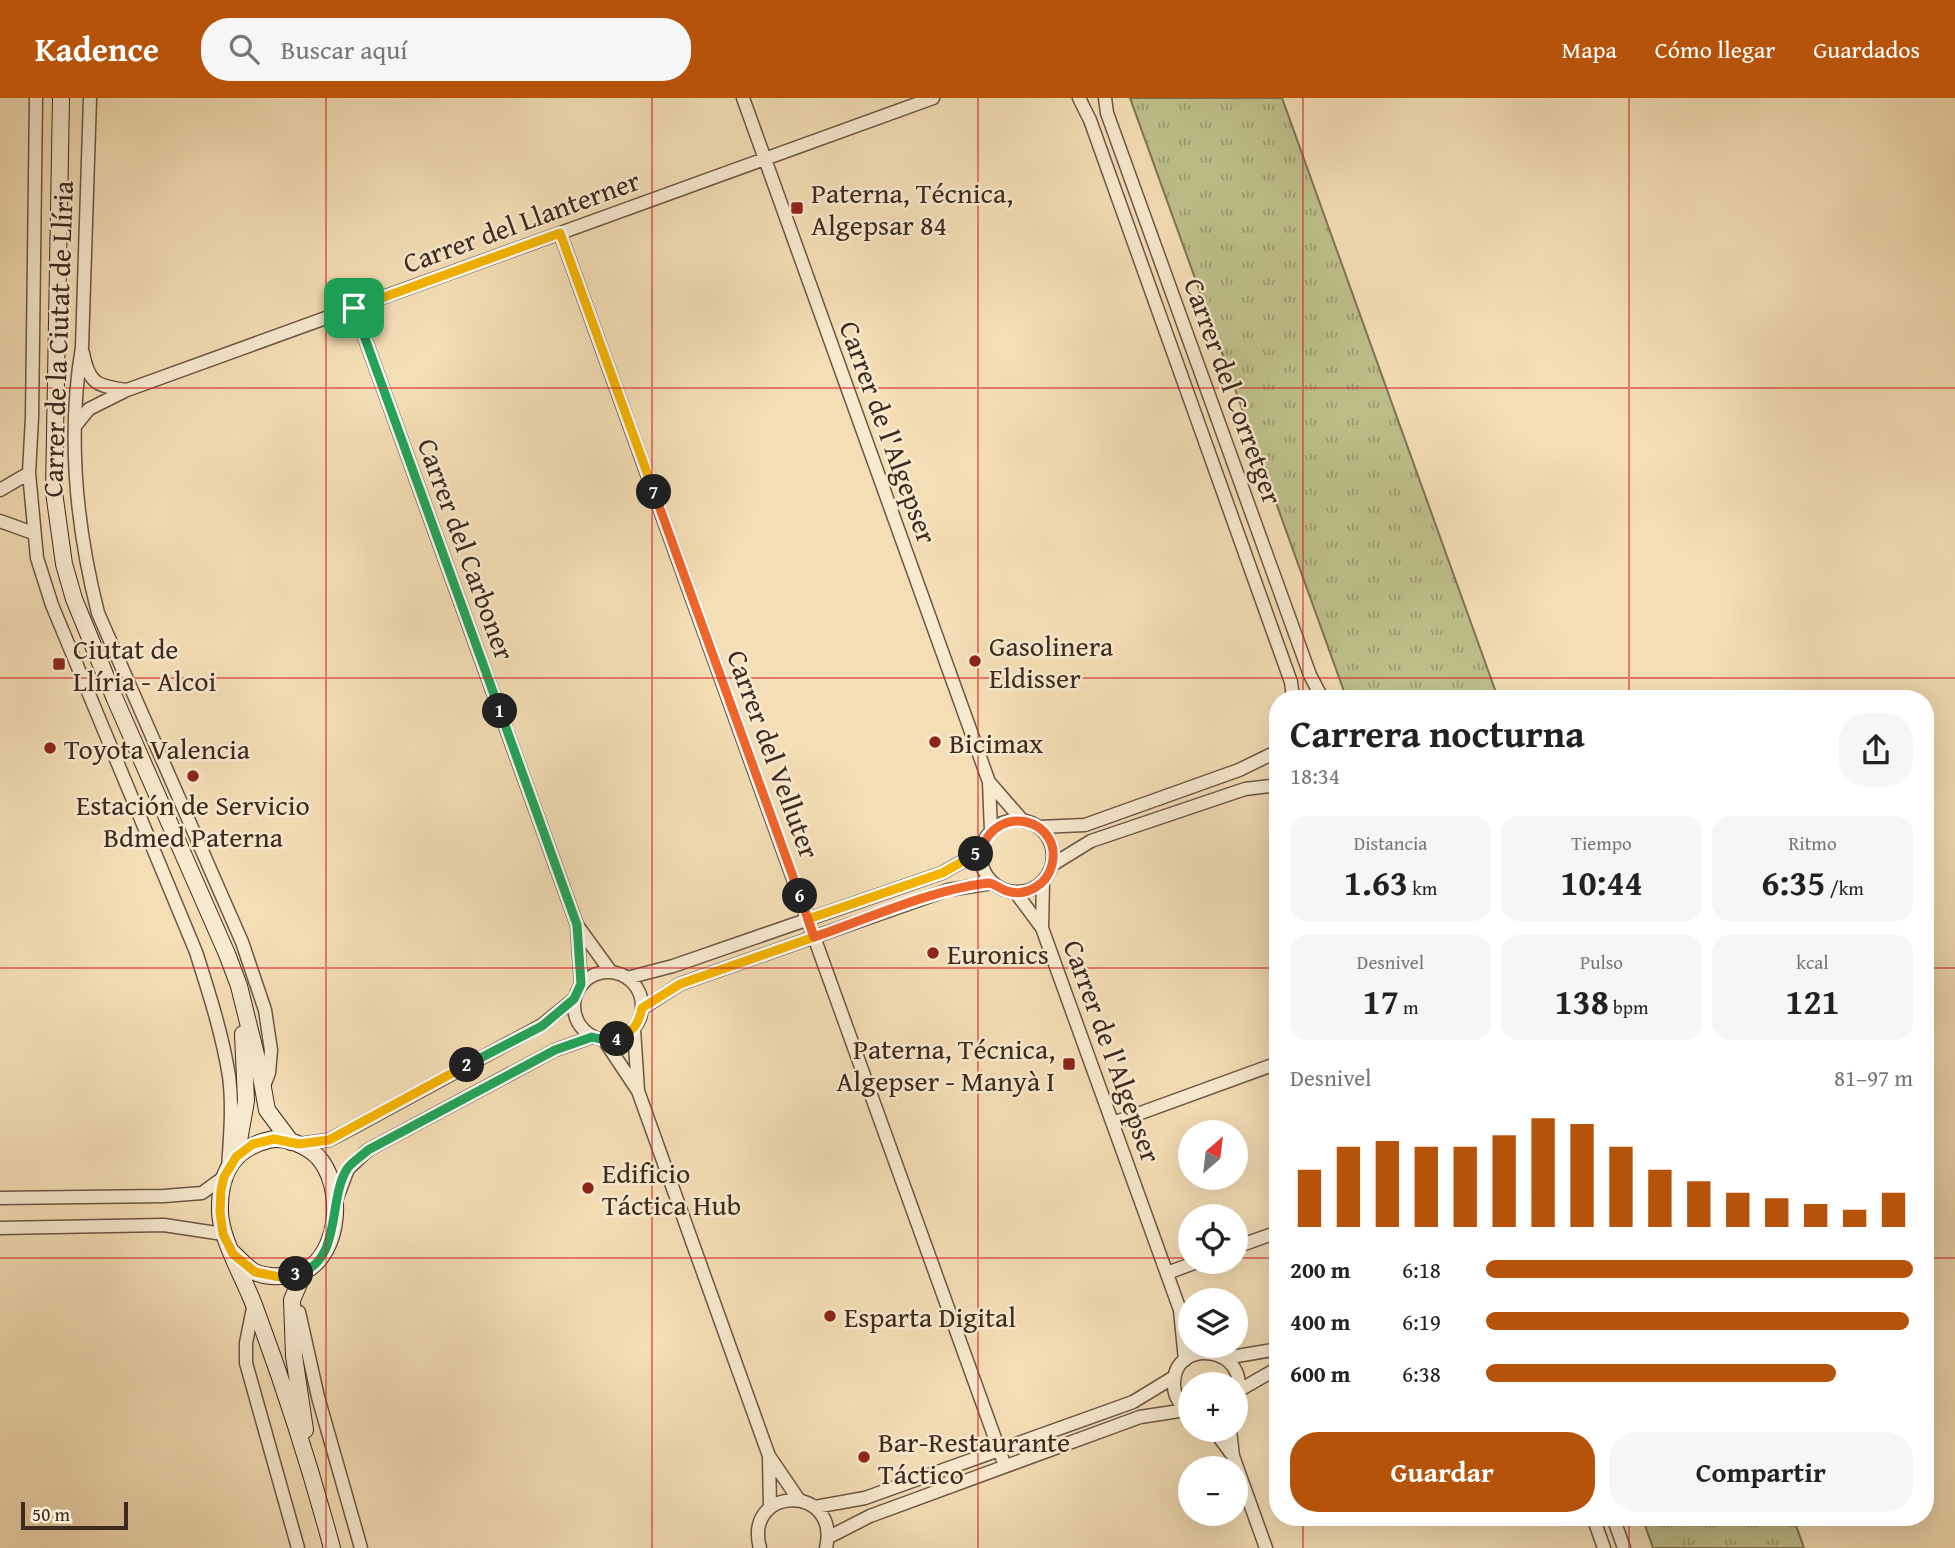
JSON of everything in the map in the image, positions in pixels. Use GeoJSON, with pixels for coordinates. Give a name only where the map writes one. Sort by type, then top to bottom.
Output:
{"type":"FeatureCollection","features":[{"type":"Feature","properties":{"kind":"street","name":"Carrer de la Ciutat de Llíria"},"geometry":{"type":"LineString","coordinates":[[36,98],[29,473],[37,558],[52,605],[196,951],[215,1009],[229,1078],[230,1167]]}},
{"type":"Feature","properties":{"kind":"street","name":"Carrer de la Ciutat de Llíria"},"geometry":{"type":"LineString","coordinates":[[61,98],[54,492],[64,564],[74,599],[115,699],[239,986],[267,1110],[295,1143],[317,1157],[328,1174],[335,1203],[332,1235],[320,1259],[308,1269],[292,1300],[294,1356],[311,1471]]}},
{"type":"Feature","properties":{"kind":"street","name":"Carrer de la Ciutat de Llíria"},"geometry":{"type":"LineString","coordinates":[[90,98],[82,347],[77,372],[76,425],[76,496],[85,562],[98,613],[242,942],[265,1010],[271,1050],[270,1073],[263,1089]]}},
{"type":"Feature","properties":{"kind":"street","name":"Carrer de l'Algepser"},"geometry":{"type":"LineString","coordinates":[[743,98],[989,782]]}},
{"type":"Feature","properties":{"kind":"street","name":"Carrer del Llanterner"},"geometry":{"type":"LineString","coordinates":[[76,425],[89,409],[127,390],[933,98]]}},
{"type":"Feature","properties":{"kind":"street","name":"Carrer del Corretger"},"geometry":{"type":"LineString","coordinates":[[1079,98],[1090,120],[1292,690]]}},
{"type":"Feature","properties":{"kind":"street","name":"Carrer del Corretger"},"geometry":{"type":"LineString","coordinates":[[1105,98],[1107,113],[1310,675],[1318,690]]}},
{"type":"Feature","properties":{"kind":"street","name":"Carrer del Velluter"},"geometry":{"type":"LineString","coordinates":[[560,233],[1005,1466]]}},
{"type":"Feature","properties":{"kind":"street","name":"Carrer del Carboner"},"geometry":{"type":"LineString","coordinates":[[354,308],[577,925],[581,984]]}},
{"type":"Feature","properties":{"kind":"street"},"geometry":{"type":"LineString","coordinates":[[82,347],[87,374],[102,387],[127,390]]}},
{"type":"Feature","properties":{"kind":"street"},"geometry":{"type":"LineString","coordinates":[[0,490],[29,473]]}},
{"type":"Feature","properties":{"kind":"street"},"geometry":{"type":"LineString","coordinates":[[0,521],[33,533]]}},
{"type":"Feature","properties":{"kind":"street"},"geometry":{"type":"LineString","coordinates":[[1039,827],[1054,855],[1052,866],[1042,883],[1035,888],[1016,893],[992,883],[981,863],[981,851],[984,840],[1000,824],[1012,820],[1039,827],[1085,825],[1239,771],[1269,756]]}},
{"type":"Feature","properties":{"kind":"street"},"geometry":{"type":"LineString","coordinates":[[989,782],[1023,821]]}},
{"type":"Feature","properties":{"kind":"street"},"geometry":{"type":"LineString","coordinates":[[989,782],[991,831]]}},
{"type":"Feature","properties":{"kind":"street"},"geometry":{"type":"LineString","coordinates":[[1052,866],[1091,841],[1245,789],[1269,786]]}},
{"type":"Feature","properties":{"kind":"street"},"geometry":{"type":"LineString","coordinates":[[627,978],[673,966],[942,873],[981,851]]}},
{"type":"Feature","properties":{"kind":"street"},"geometry":{"type":"LineString","coordinates":[[642,1008],[680,984],[948,890],[992,883]]}},
{"type":"Feature","properties":{"kind":"street"},"geometry":{"type":"LineString","coordinates":[[1042,883],[1042,928]]}},
{"type":"Feature","properties":{"kind":"street"},"geometry":{"type":"LineString","coordinates":[[1016,893],[1042,928]]}},
{"type":"Feature","properties":{"kind":"street","name":"Carrer del Carboner"},"geometry":{"type":"LineString","coordinates":[[577,925],[611,972]]}},
{"type":"Feature","properties":{"kind":"street","name":"Carrer de l'Algepser"},"geometry":{"type":"LineString","coordinates":[[1042,928],[1178,1304]]}},
{"type":"Feature","properties":{"kind":"street"},"geometry":{"type":"LineString","coordinates":[[335,1203],[348,1169],[368,1150],[555,1050],[598,1039],[615,1040],[626,1036],[640,1019],[641,997],[636,986],[627,978],[611,972],[600,972],[581,984],[574,999],[576,1021],[598,1039],[638,1091]]}},
{"type":"Feature","properties":{"kind":"street","name":"Carrer de la Ciutat de Llíria"},"geometry":{"type":"LineString","coordinates":[[239,986],[246,1101],[220,1212],[223,1234],[254,1304],[311,1471],[332,1548]]}},
{"type":"Feature","properties":{"kind":"street"},"geometry":{"type":"LineString","coordinates":[[0,1198],[202,1193],[253,1144],[274,1139],[295,1143],[329,1140],[542,1026],[574,999]]}},
{"type":"Feature","properties":{"kind":"street"},"geometry":{"type":"LineString","coordinates":[[634,1028],[638,1091],[769,1456],[799,1500]]}},
{"type":"Feature","properties":{"kind":"street"},"geometry":{"type":"LineString","coordinates":[[1113,1123],[1269,1066]]}},
{"type":"Feature","properties":{"kind":"street"},"geometry":{"type":"LineString","coordinates":[[0,1228],[164,1226],[223,1234]]}},
{"type":"Feature","properties":{"kind":"street"},"geometry":{"type":"LineString","coordinates":[[1248,1242],[1269,1234]]}},
{"type":"Feature","properties":{"kind":"street","name":"Carrer de la Ciutat de Llíria"},"geometry":{"type":"LineString","coordinates":[[233,1254],[255,1272],[280,1277],[308,1269]]}},
{"type":"Feature","properties":{"kind":"street","name":"Carrer de la Ciutat de Llíria"},"geometry":{"type":"LineString","coordinates":[[308,1269],[301,1288],[299,1315],[318,1397],[361,1548]]}},
{"type":"Feature","properties":{"kind":"street"},"geometry":{"type":"LineString","coordinates":[[1167,1273],[1178,1269]]}},
{"type":"Feature","properties":{"kind":"street"},"geometry":{"type":"LineString","coordinates":[[254,1304],[246,1363],[298,1548]]}},
{"type":"Feature","properties":{"kind":"street"},"geometry":{"type":"LineString","coordinates":[[1248,1354],[1269,1351]]}},
{"type":"Feature","properties":{"kind":"street"},"geometry":{"type":"LineString","coordinates":[[815,1507],[865,1498],[1133,1402],[1174,1377],[1185,1360],[1190,1358]]}},
{"type":"Feature","properties":{"kind":"street"},"geometry":{"type":"LineString","coordinates":[[1225,1358],[1235,1372]]}},
{"type":"Feature","properties":{"kind":"street"},"geometry":{"type":"LineString","coordinates":[[1248,1387],[1269,1374]]}},
{"type":"Feature","properties":{"kind":"street"},"geometry":{"type":"LineString","coordinates":[[1174,1377],[1175,1395],[1178,1399]]}},
{"type":"Feature","properties":{"kind":"street"},"geometry":{"type":"LineString","coordinates":[[756,1545],[762,1516],[779,1502],[799,1500],[815,1507],[823,1516],[827,1543],[870,1516],[1140,1416],[1178,1412]]}},
{"type":"Feature","properties":{"kind":"street"},"geometry":{"type":"LineString","coordinates":[[769,1456],[770,1508]]}},
{"type":"Feature","properties":{"kind":"street"},"geometry":{"type":"LineString","coordinates":[[1248,1498],[1266,1548]]}},
{"type":"Feature","properties":{"kind":"street"},"geometry":{"type":"LineString","coordinates":[[1596,1526],[1604,1548]]}},
{"type":"Feature","properties":{"kind":"street"},"geometry":{"type":"LineString","coordinates":[[1616,1526],[1625,1548]]}},
{"type":"Feature","properties":{"kind":"green space"},"geometry":{"type":"Polygon","coordinates":[[[1130,98],[1282,98],[1495,690],[1344,690],[1130,98]]]}},
{"type":"Feature","properties":{"kind":"green space"},"geometry":{"type":"Polygon","coordinates":[[[1645,1526],[1796,1526],[1804,1548],[1653,1548],[1645,1526]]]}},
{"type":"Feature","properties":{"kind":"place","name":"Paterna, Técnica, Algepsar 84"},"geometry":{"type":"Point","coordinates":[797,208]}},
{"type":"Feature","properties":{"kind":"place","name":"Gasolinera Eldisser"},"geometry":{"type":"Point","coordinates":[975,661]}},
{"type":"Feature","properties":{"kind":"place","name":"Ciutat de Llíria - Alcoi"},"geometry":{"type":"Point","coordinates":[59,664]}},
{"type":"Feature","properties":{"kind":"place","name":"Bicimax"},"geometry":{"type":"Point","coordinates":[935,742]}},
{"type":"Feature","properties":{"kind":"place","name":"Toyota Valencia"},"geometry":{"type":"Point","coordinates":[50,748]}},
{"type":"Feature","properties":{"kind":"place","name":"Estación de Servicio Bdmed Paterna"},"geometry":{"type":"Point","coordinates":[193,776]}},
{"type":"Feature","properties":{"kind":"place","name":"Euronics"},"geometry":{"type":"Point","coordinates":[933,953]}},
{"type":"Feature","properties":{"kind":"place","name":"Paterna, Técnica, Algepser - Manyà I"},"geometry":{"type":"Point","coordinates":[1069,1064]}},
{"type":"Feature","properties":{"kind":"place","name":"Edificio Táctica Hub"},"geometry":{"type":"Point","coordinates":[588,1188]}},
{"type":"Feature","properties":{"kind":"place","name":"Esparta Digital"},"geometry":{"type":"Point","coordinates":[830,1316]}},
{"type":"Feature","properties":{"kind":"place","name":"Bar-Restaurante Táctico"},"geometry":{"type":"Point","coordinates":[864,1457]}},
{"type":"Feature","properties":{"kind":"route"},"geometry":{"type":"LineString","coordinates":[[354,308],[560,233],[814,937],[948,890],[992,883],[1016,893],[1035,888],[1049,875],[1054,855],[1046,835],[1039,827],[1012,820],[1000,824],[984,840],[981,851],[942,873],[808,919],[814,937],[680,984],[642,1008],[640,1019],[626,1036],[615,1040],[592,1037],[555,1050],[368,1150],[348,1169],[335,1203],[332,1235],[320,1259],[304,1272],[280,1277],[255,1272],[233,1254],[223,1234],[221,1190],[228,1168],[236,1157],[253,1144],[274,1139],[299,1144],[329,1140],[542,1026],[574,999],[581,984],[577,925],[354,308]]}}]}
